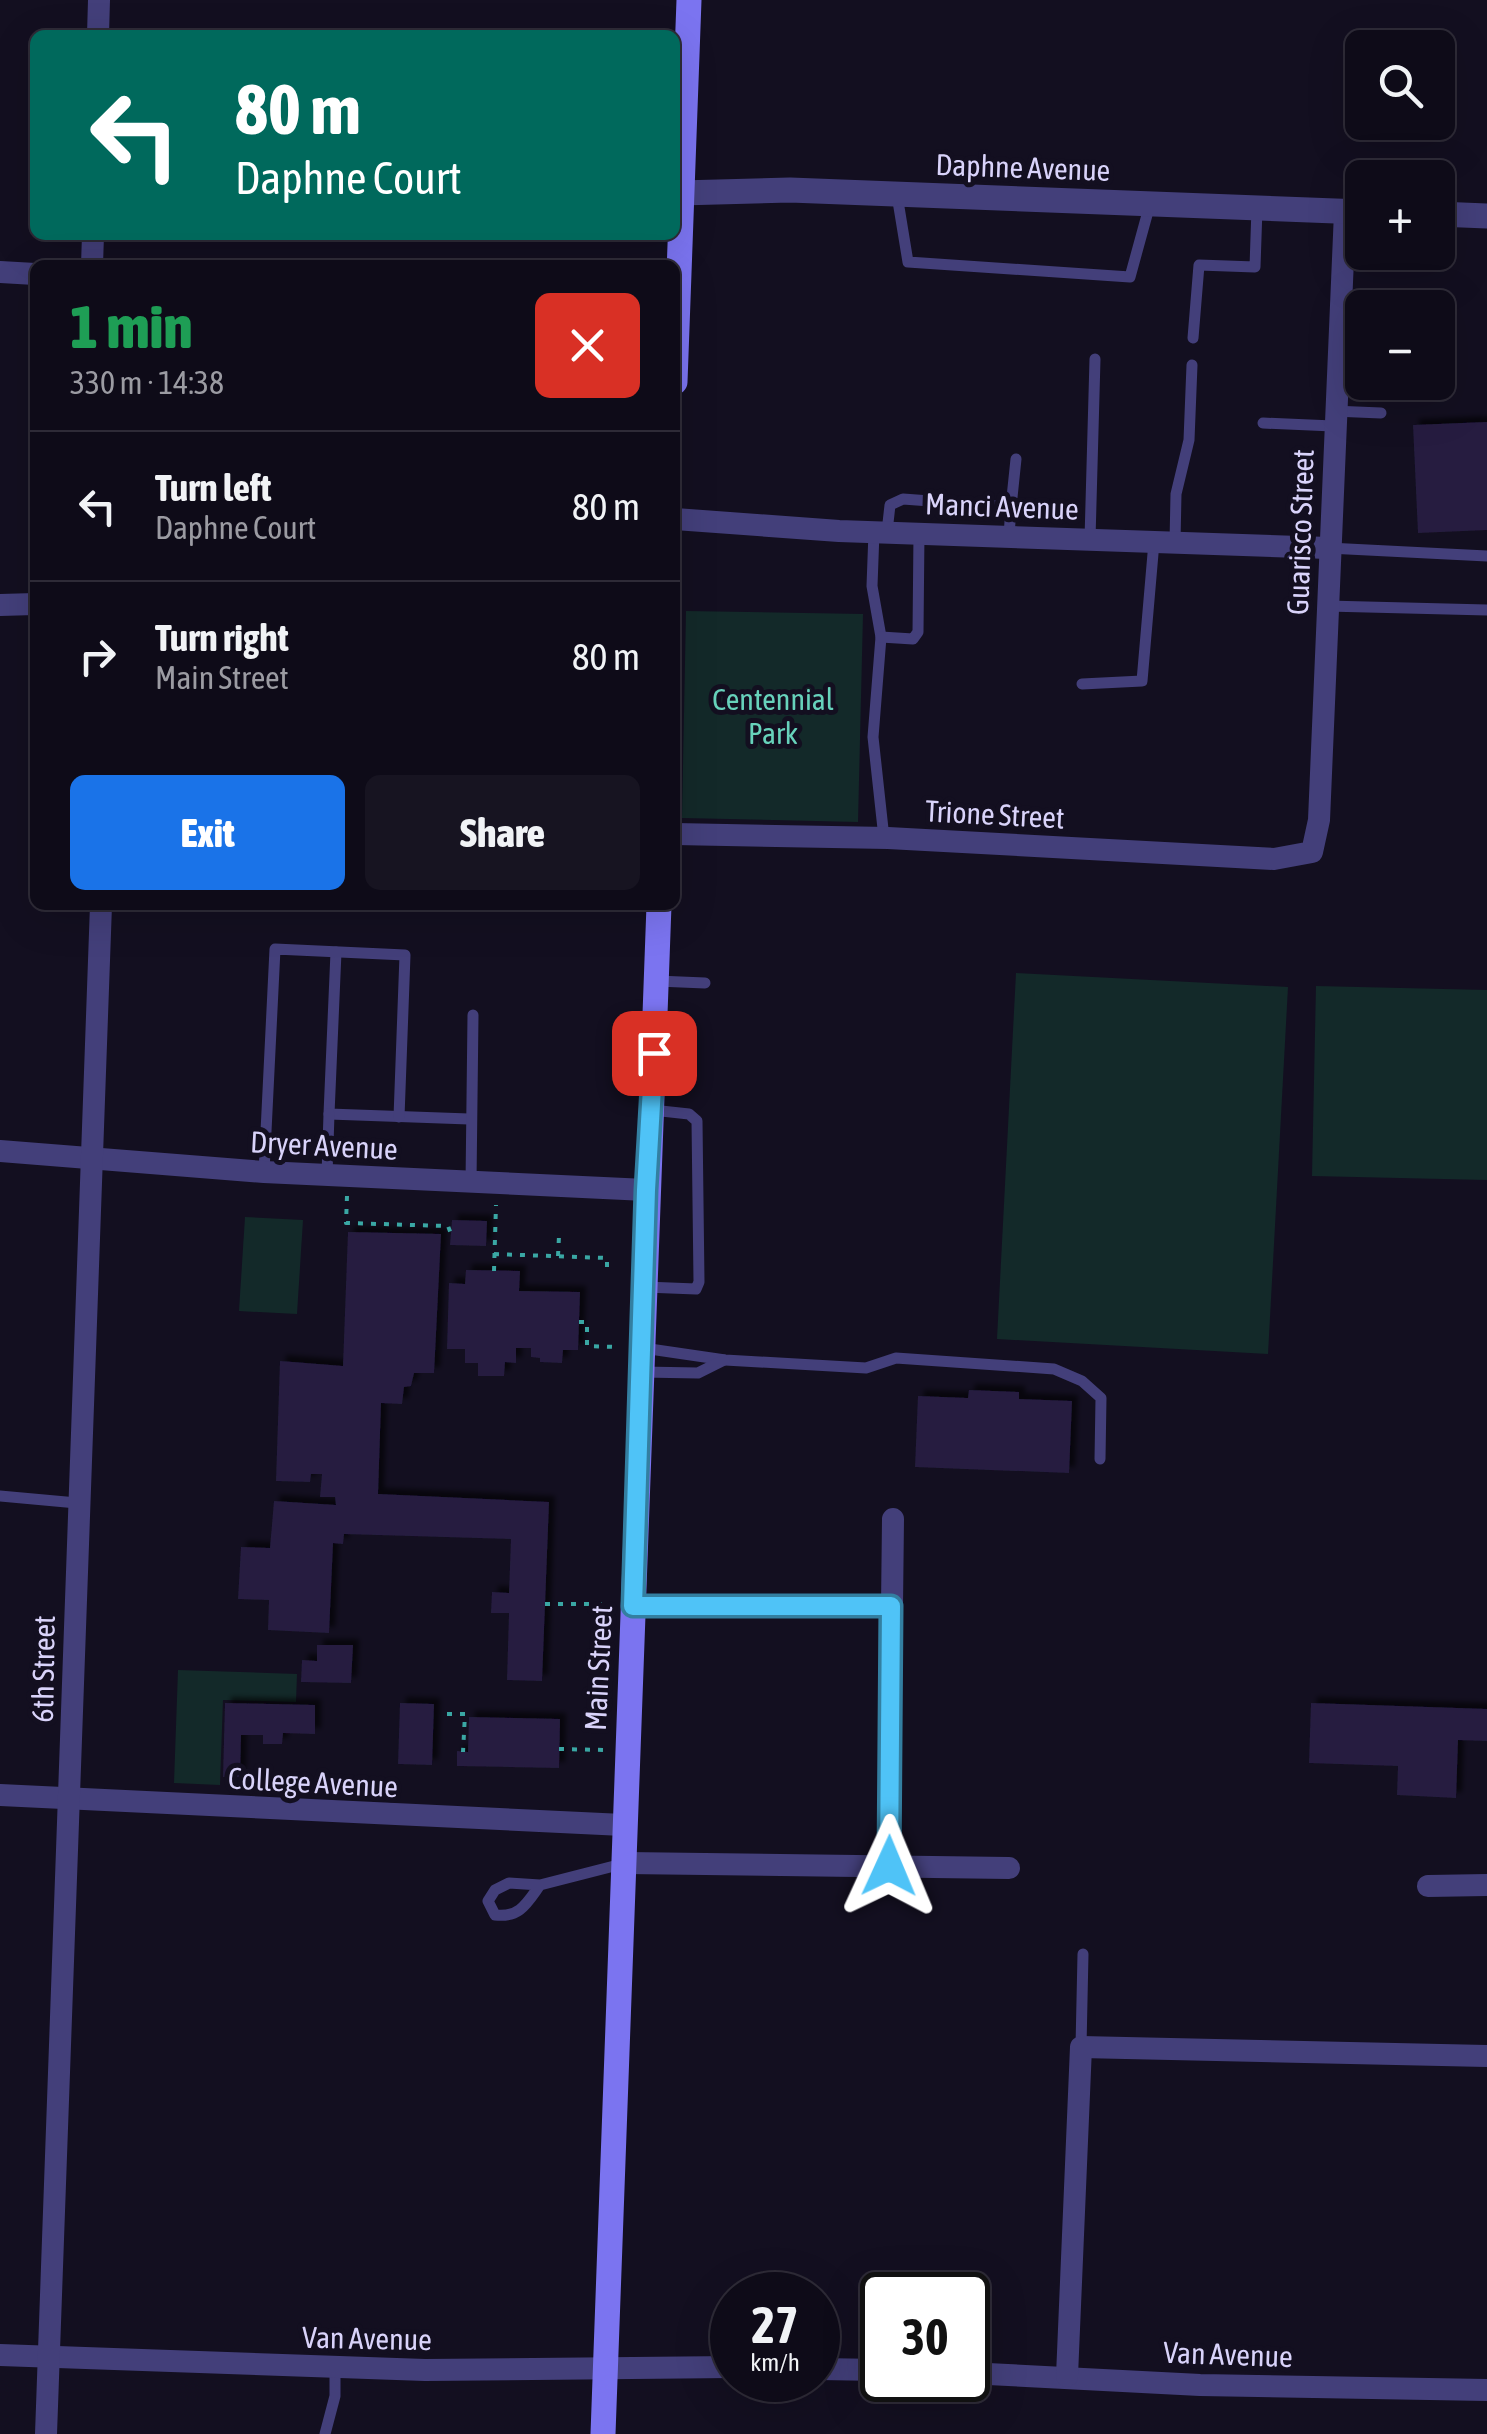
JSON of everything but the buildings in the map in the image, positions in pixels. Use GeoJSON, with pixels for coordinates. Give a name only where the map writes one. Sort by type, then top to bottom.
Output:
{"type":"FeatureCollection","features":[{"type":"Feature","properties":{"kind":"main road"},"geometry":{"type":"LineString","coordinates":[[680,193],[689,0]]}},
{"type":"Feature","properties":{"kind":"main road","name":"Main Street"},"geometry":{"type":"LineString","coordinates":[[603,2434],[626,1864],[621,1605],[642,1360],[660,910]]}},
{"type":"Feature","properties":{"kind":"street"},"geometry":{"type":"LineString","coordinates":[[98,30],[99,0]]}},
{"type":"Feature","properties":{"kind":"street","name":"Daphne Avenue"},"geometry":{"type":"LineString","coordinates":[[680,193],[790,190],[1345,212]]}},
{"type":"Feature","properties":{"kind":"street"},"geometry":{"type":"LineString","coordinates":[[1455,215],[1487,216]]}},
{"type":"Feature","properties":{"kind":"street","name":"Guarisco Street"},"geometry":{"type":"LineString","coordinates":[[1312,852],[1320,820],[1333,418],[1348,270]]}},
{"type":"Feature","properties":{"kind":"street"},"geometry":{"type":"LineString","coordinates":[[0,272],[30,274]]}},
{"type":"Feature","properties":{"kind":"street","name":"Manci Avenue"},"geometry":{"type":"LineString","coordinates":[[680,519],[880,532],[1328,548]]}},
{"type":"Feature","properties":{"kind":"street"},"geometry":{"type":"LineString","coordinates":[[0,605],[30,604]]}},
{"type":"Feature","properties":{"kind":"street","name":"Trione Street"},"geometry":{"type":"LineString","coordinates":[[680,834],[884,838],[1274,859],[1312,852]]}},
{"type":"Feature","properties":{"kind":"street","name":"6th Street"},"geometry":{"type":"LineString","coordinates":[[46,2434],[101,910]]}},
{"type":"Feature","properties":{"kind":"street","name":"Dryer Avenue"},"geometry":{"type":"LineString","coordinates":[[0,1150],[264,1172],[646,1190]]}},
{"type":"Feature","properties":{"kind":"street"},"geometry":{"type":"LineString","coordinates":[[889,1866],[892,1519]]}},
{"type":"Feature","properties":{"kind":"street"},"geometry":{"type":"LineString","coordinates":[[621,1605],[891,1606]]}},
{"type":"Feature","properties":{"kind":"street","name":"College Avenue"},"geometry":{"type":"LineString","coordinates":[[0,1795],[624,1824]]}},
{"type":"Feature","properties":{"kind":"street"},"geometry":{"type":"LineString","coordinates":[[626,1864],[1008,1868]]}},
{"type":"Feature","properties":{"kind":"street"},"geometry":{"type":"LineString","coordinates":[[1428,1886],[1487,1886]]}},
{"type":"Feature","properties":{"kind":"street"},"geometry":{"type":"LineString","coordinates":[[1067,2376],[1081,2047],[1487,2056]]}},
{"type":"Feature","properties":{"kind":"street","name":"Van Avenue"},"geometry":{"type":"LineString","coordinates":[[0,2355],[336,2367],[710,2368]]}},
{"type":"Feature","properties":{"kind":"street","name":"Van Avenue"},"geometry":{"type":"LineString","coordinates":[[990,2374],[1200,2385],[1487,2390]]}},
{"type":"Feature","properties":{"kind":"lane"},"geometry":{"type":"LineString","coordinates":[[898,195],[908,262],[1130,277],[1150,204]]}},
{"type":"Feature","properties":{"kind":"lane"},"geometry":{"type":"LineString","coordinates":[[1193,338],[1199,264],[1255,267],[1258,208]]}},
{"type":"Feature","properties":{"kind":"lane"},"geometry":{"type":"LineString","coordinates":[[1090,540],[1095,359]]}},
{"type":"Feature","properties":{"kind":"lane"},"geometry":{"type":"LineString","coordinates":[[1082,684],[1142,681],[1165,542],[1189,440],[1192,365]]}},
{"type":"Feature","properties":{"kind":"lane"},"geometry":{"type":"LineString","coordinates":[[1263,423],[1381,413]]}},
{"type":"Feature","properties":{"kind":"lane"},"geometry":{"type":"LineString","coordinates":[[1009,536],[1016,459]]}},
{"type":"Feature","properties":{"kind":"lane"},"geometry":{"type":"LineString","coordinates":[[884,838],[873,737],[881,637],[872,586],[880,532],[894,501],[1011,507]]}},
{"type":"Feature","properties":{"kind":"lane"},"geometry":{"type":"LineString","coordinates":[[881,637],[913,639],[918,632],[919,533]]}},
{"type":"Feature","properties":{"kind":"lane"},"geometry":{"type":"LineString","coordinates":[[1328,548],[1487,556]]}},
{"type":"Feature","properties":{"kind":"lane"},"geometry":{"type":"LineString","coordinates":[[1327,606],[1487,610]]}},
{"type":"Feature","properties":{"kind":"lane"},"geometry":{"type":"LineString","coordinates":[[264,1172],[275,949],[405,955],[399,1117]]}},
{"type":"Feature","properties":{"kind":"lane"},"geometry":{"type":"LineString","coordinates":[[336,952],[329,1114],[338,1176]]}},
{"type":"Feature","properties":{"kind":"lane"},"geometry":{"type":"LineString","coordinates":[[657,981],[705,983]]}},
{"type":"Feature","properties":{"kind":"lane"},"geometry":{"type":"LineString","coordinates":[[471,1183],[474,1015]]}},
{"type":"Feature","properties":{"kind":"lane"},"geometry":{"type":"LineString","coordinates":[[645,1287],[696,1289],[699,1282],[698,1121],[689,1114],[652,1110]]}},
{"type":"Feature","properties":{"kind":"lane"},"geometry":{"type":"LineString","coordinates":[[329,1114],[470,1120]]}},
{"type":"Feature","properties":{"kind":"lane"},"geometry":{"type":"LineString","coordinates":[[642,1360],[866,1368],[896,1358],[1054,1369],[1082,1381],[1100,1398],[1100,1458]]}},
{"type":"Feature","properties":{"kind":"lane"},"geometry":{"type":"LineString","coordinates":[[642,1360],[698,1373],[726,1360]]}},
{"type":"Feature","properties":{"kind":"lane"},"geometry":{"type":"LineString","coordinates":[[0,1496],[77,1503]]}},
{"type":"Feature","properties":{"kind":"lane"},"geometry":{"type":"LineString","coordinates":[[540,1884],[626,1864]]}},
{"type":"Feature","properties":{"kind":"lane"},"geometry":{"type":"LineString","coordinates":[[1081,2047],[1083,1954]]}},
{"type":"Feature","properties":{"kind":"lane"},"geometry":{"type":"LineString","coordinates":[[326,2434],[335,2396],[336,2367]]}},
{"type":"Feature","properties":{"kind":"path"},"geometry":{"type":"LineString","coordinates":[[338,1176],[346,1223],[448,1226],[451,1234]]}},
{"type":"Feature","properties":{"kind":"path"},"geometry":{"type":"LineString","coordinates":[[494,1270],[496,1204]]}},
{"type":"Feature","properties":{"kind":"path"},"geometry":{"type":"LineString","coordinates":[[406,1225],[406,1233]]}},
{"type":"Feature","properties":{"kind":"path"},"geometry":{"type":"LineString","coordinates":[[487,1233],[495,1233]]}},
{"type":"Feature","properties":{"kind":"path"},"geometry":{"type":"LineString","coordinates":[[558,1256],[559,1236]]}},
{"type":"Feature","properties":{"kind":"path"},"geometry":{"type":"LineString","coordinates":[[494,1254],[607,1258],[607,1269]]}},
{"type":"Feature","properties":{"kind":"path"},"geometry":{"type":"LineString","coordinates":[[579,1322],[587,1322],[586,1346],[642,1360]]}},
{"type":"Feature","properties":{"kind":"path"},"geometry":{"type":"LineString","coordinates":[[545,1604],[621,1605]]}},
{"type":"Feature","properties":{"kind":"path"},"geometry":{"type":"LineString","coordinates":[[448,1714],[464,1714],[463,1752]]}},
{"type":"Feature","properties":{"kind":"path"},"geometry":{"type":"LineString","coordinates":[[559,1749],[605,1750]]}},
{"type":"Feature","properties":{"kind":"green space","name":"Centennial Park"},"geometry":{"type":"Polygon","coordinates":[[[686,611],[863,614],[858,822],[682,818],[686,611]]]}},
{"type":"Feature","properties":{"kind":"green space"},"geometry":{"type":"Polygon","coordinates":[[[1016,973],[1288,987],[1268,1354],[997,1339],[1016,973]]]}},
{"type":"Feature","properties":{"kind":"green space"},"geometry":{"type":"Polygon","coordinates":[[[1316,986],[1487,990],[1487,1180],[1312,1176],[1316,986]]]}},
{"type":"Feature","properties":{"kind":"green space"},"geometry":{"type":"Polygon","coordinates":[[[245,1217],[303,1220],[297,1314],[239,1311],[245,1217]]]}},
{"type":"Feature","properties":{"kind":"green space"},"geometry":{"type":"Polygon","coordinates":[[[178,1670],[297,1674],[296,1702],[223,1700],[220,1785],[174,1783],[178,1670]]]}},
{"type":"Feature","properties":{"kind":"route"},"geometry":{"type":"LineString","coordinates":[[654,1053],[633,1606],[891,1606],[889,1866]]}}]}
